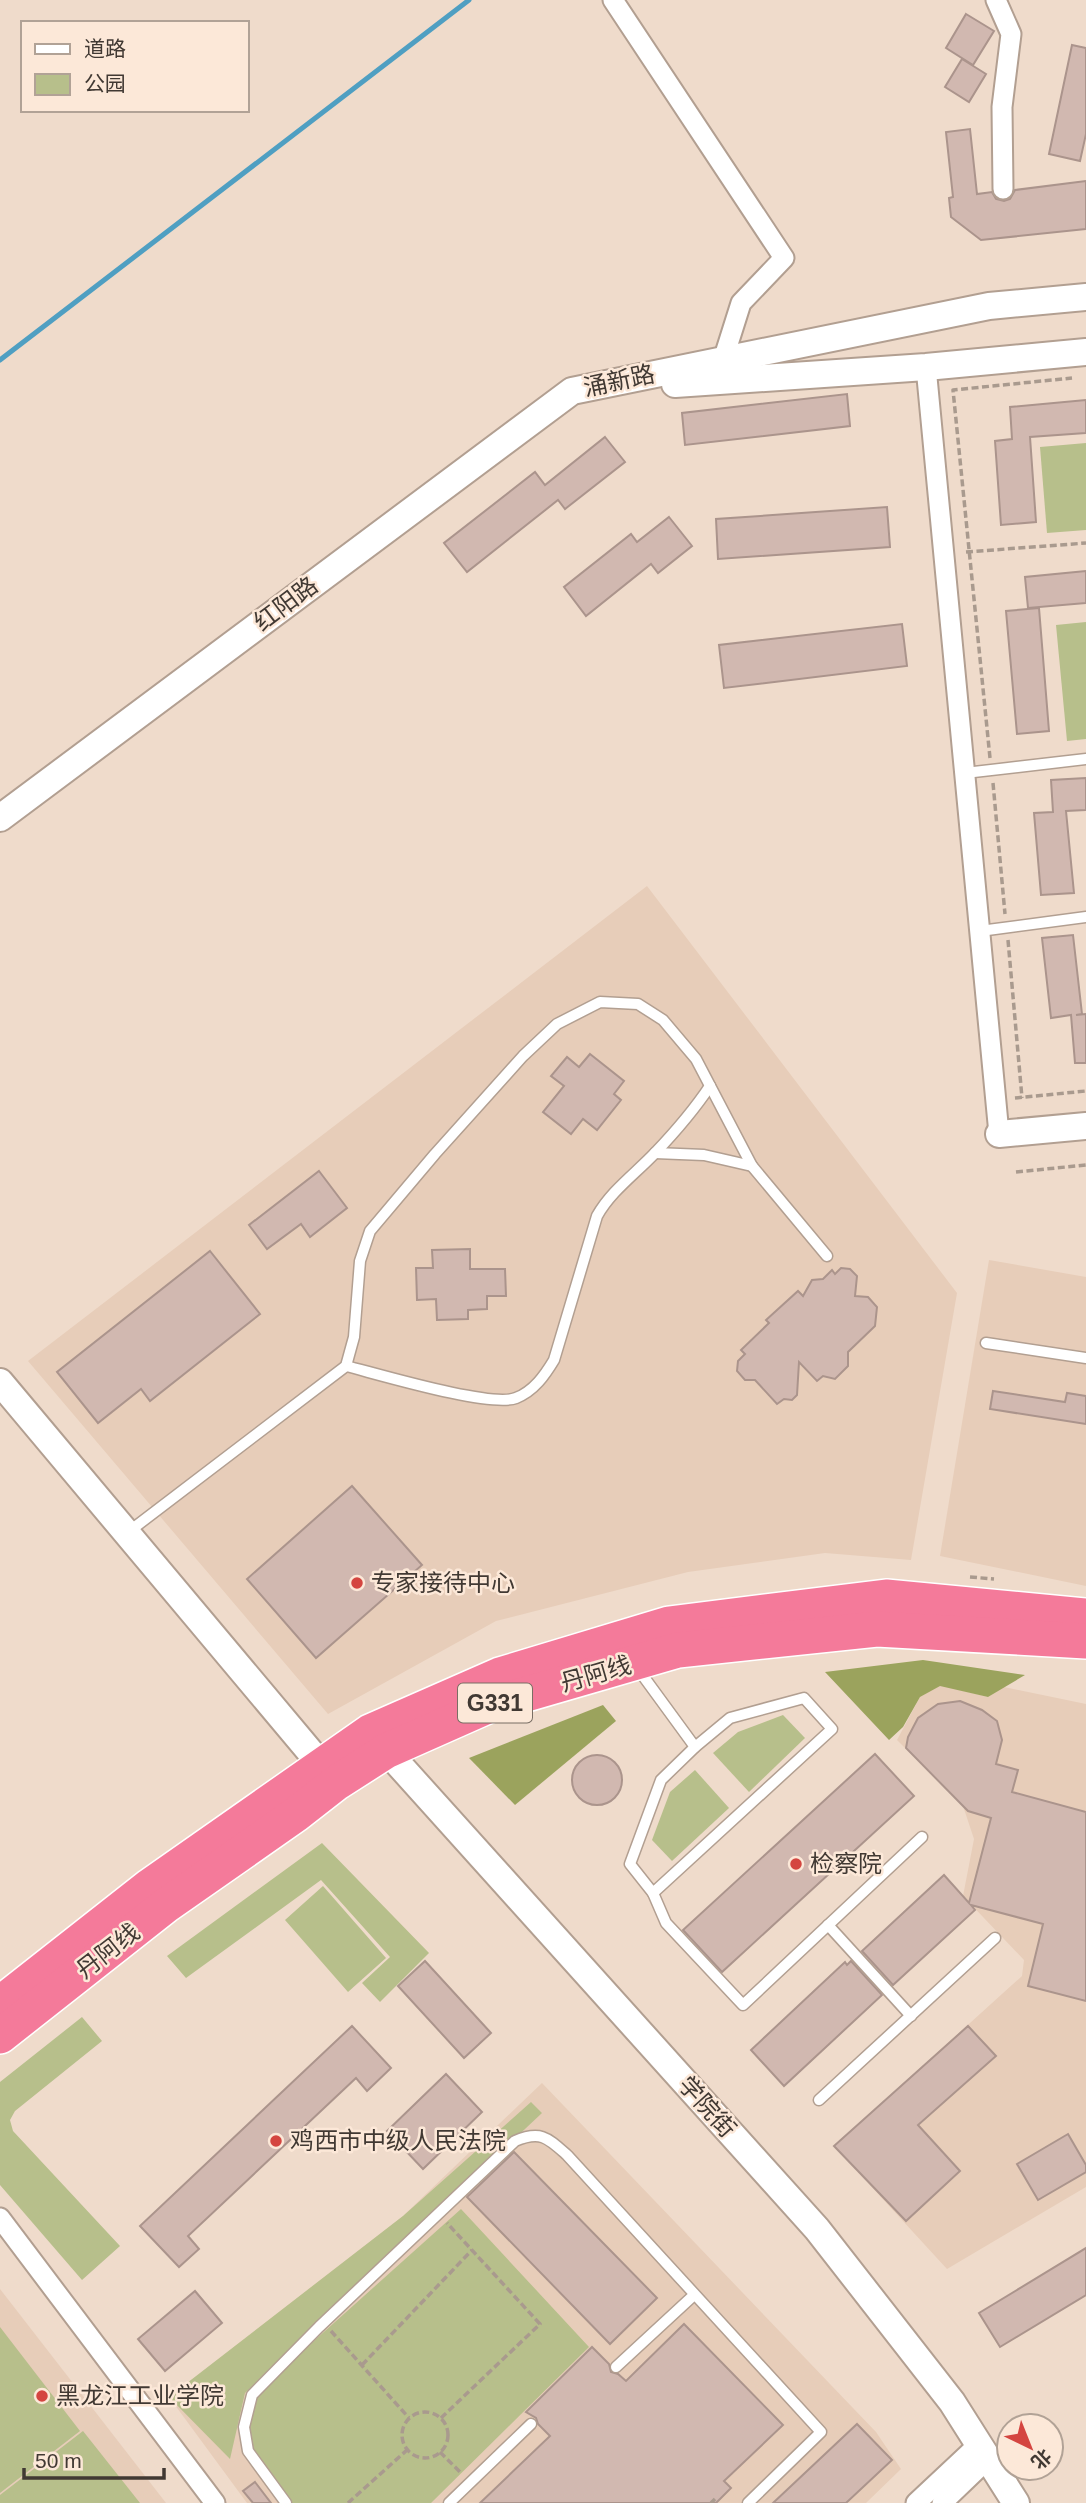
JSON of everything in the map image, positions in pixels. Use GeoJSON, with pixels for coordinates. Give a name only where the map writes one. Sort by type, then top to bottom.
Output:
{"type":"FeatureCollection","features":[{"type":"Feature","properties":{"kind":"highway","name":"丹阿线"},"geometry":{"type":"LineString","coordinates":[[0,2004],[150,1886],[378,1742],[500,1675],[669,1625],[886,1597],[1086,1616]]}},
{"type":"Feature","properties":{"kind":"highway","name":"丹阿线"},"geometry":{"type":"LineString","coordinates":[[378,1742],[492,1704],[678,1650],[877,1629],[1086,1641]]}},
{"type":"Feature","properties":{"kind":"highway","name":"丹阿线"},"geometry":{"type":"LineString","coordinates":[[0,2036],[165,1906],[295,1815],[329,1774]]}},
{"type":"Feature","properties":{"kind":"street"},"geometry":{"type":"LineString","coordinates":[[613,0],[784,258],[741,303],[723,360]]}},
{"type":"Feature","properties":{"kind":"street"},"geometry":{"type":"LineString","coordinates":[[996,0],[1011,34],[1002,107],[1003,189]]}},
{"type":"Feature","properties":{"kind":"street","name":"涌新路"},"geometry":{"type":"LineString","coordinates":[[572,391],[989,306],[1086,297]]}},
{"type":"Feature","properties":{"kind":"street","name":"涌新路"},"geometry":{"type":"LineString","coordinates":[[572,391],[926,368],[1086,352]]}},
{"type":"Feature","properties":{"kind":"street"},"geometry":{"type":"LineString","coordinates":[[926,368],[999,1134],[1086,1126]]}},
{"type":"Feature","properties":{"kind":"street","name":"红阳路"},"geometry":{"type":"LineString","coordinates":[[0,818],[572,391]]}},
{"type":"Feature","properties":{"kind":"street"},"geometry":{"type":"LineString","coordinates":[[0,1382],[329,1774]]}},
{"type":"Feature","properties":{"kind":"street","name":"学院街"},"geometry":{"type":"LineString","coordinates":[[378,1742],[817,2229],[952,2402],[1016,2503]]}},
{"type":"Feature","properties":{"kind":"street"},"geometry":{"type":"LineString","coordinates":[[0,2218],[215,2503]]}},
{"type":"Feature","properties":{"kind":"street"},"geometry":{"type":"LineString","coordinates":[[916,2503],[983,2451]]}},
{"type":"Feature","properties":{"kind":"street"},"geometry":{"type":"LineString","coordinates":[[942,2503],[983,2451]]}},
{"type":"Feature","properties":{"kind":"lane"},"geometry":{"type":"LineString","coordinates":[[965,773],[1086,759]]}},
{"type":"Feature","properties":{"kind":"lane"},"geometry":{"type":"LineString","coordinates":[[980,931],[1086,917]]}},
{"type":"Feature","properties":{"kind":"lane"},"geometry":{"type":"LineString","coordinates":[[127,1533],[346,1366],[354,1337],[360,1261],[370,1231],[514,1065],[557,1024],[600,1002],[638,1004],[663,1020],[696,1059],[752,1166],[827,1256]]}},
{"type":"Feature","properties":{"kind":"lane"},"geometry":{"type":"LineString","coordinates":[[346,1366],[486,1400],[516,1398],[543,1380],[554,1360],[597,1216],[606,1200],[655,1153],[693,1111],[710,1086]]}},
{"type":"Feature","properties":{"kind":"lane"},"geometry":{"type":"LineString","coordinates":[[655,1153],[704,1154],[752,1166]]}},
{"type":"Feature","properties":{"kind":"lane"},"geometry":{"type":"LineString","coordinates":[[986,1343],[1086,1358]]}},
{"type":"Feature","properties":{"kind":"lane"},"geometry":{"type":"LineString","coordinates":[[633,1663],[695,1747]]}},
{"type":"Feature","properties":{"kind":"lane"},"geometry":{"type":"LineString","coordinates":[[653,1893],[832,1729],[804,1698],[730,1718],[661,1780],[630,1864],[653,1893],[666,1923],[743,2005],[922,1837]]}},
{"type":"Feature","properties":{"kind":"lane"},"geometry":{"type":"LineString","coordinates":[[828,1925],[911,2016]]}},
{"type":"Feature","properties":{"kind":"lane"},"geometry":{"type":"LineString","coordinates":[[819,2100],[995,1938]]}},
{"type":"Feature","properties":{"kind":"lane"},"geometry":{"type":"LineString","coordinates":[[286,2503],[248,2451],[244,2427],[253,2395],[323,2323],[515,2141],[530,2134],[547,2138],[567,2155],[821,2432],[748,2503]]}},
{"type":"Feature","properties":{"kind":"lane"},"geometry":{"type":"LineString","coordinates":[[616,2367],[694,2295]]}},
{"type":"Feature","properties":{"kind":"lane"},"geometry":{"type":"LineString","coordinates":[[449,2503],[531,2424]]}},
{"type":"Feature","properties":{"kind":"path"},"geometry":{"type":"LineString","coordinates":[[1022,1098],[953,390],[1073,378]]}},
{"type":"Feature","properties":{"kind":"path"},"geometry":{"type":"LineString","coordinates":[[944,554],[1086,543]]}},
{"type":"Feature","properties":{"kind":"path"},"geometry":{"type":"LineString","coordinates":[[996,1100],[1086,1091]]}},
{"type":"Feature","properties":{"kind":"path"},"geometry":{"type":"LineString","coordinates":[[1016,1172],[1086,1165]]}},
{"type":"Feature","properties":{"kind":"path"},"geometry":{"type":"LineString","coordinates":[[438,2214],[540,2324],[441,2418]]}},
{"type":"Feature","properties":{"kind":"path"},"geometry":{"type":"LineString","coordinates":[[362,2365],[472,2250]]}},
{"type":"Feature","properties":{"kind":"path"},"geometry":{"type":"LineString","coordinates":[[323,2323],[409,2418]]}},
{"type":"Feature","properties":{"kind":"path"},"geometry":{"type":"LineString","coordinates":[[419,2412],[427,2412],[441,2418],[448,2431],[445,2446],[440,2452],[434,2456],[419,2457],[407,2449],[401,2435],[409,2418],[419,2412]]}},
{"type":"Feature","properties":{"kind":"path"},"geometry":{"type":"LineString","coordinates":[[348,2503],[407,2449]]}},
{"type":"Feature","properties":{"kind":"path"},"geometry":{"type":"LineString","coordinates":[[440,2452],[470,2483]]}},
{"type":"Feature","properties":{"kind":"shaded area"},"geometry":{"type":"Polygon","coordinates":[[[647,886],[957,1293],[911,1560],[825,1553],[688,1572],[496,1621],[328,1714],[28,1361],[647,886]]]}},
{"type":"Feature","properties":{"kind":"shaded area"},"geometry":{"type":"Polygon","coordinates":[[[989,1260],[1086,1277],[1086,1586],[940,1556],[989,1260]]]}},
{"type":"Feature","properties":{"kind":"shaded area"},"geometry":{"type":"Polygon","coordinates":[[[940,1685],[988,1697],[1004,1687],[1086,1704],[1086,2187],[947,2269],[834,2146],[1022,1976],[1024,1960],[963,1896],[974,1839],[963,1806],[897,1740],[920,1697],[940,1685]]]}},
{"type":"Feature","properties":{"kind":"shaded area"},"geometry":{"type":"Polygon","coordinates":[[[542,2083],[876,2432],[901,2469],[866,2503],[247,2503],[169,2397],[403,2216],[542,2083]]]}},
{"type":"Feature","properties":{"kind":"shaded area","name":"黑龙江工业学院"},"geometry":{"type":"Polygon","coordinates":[[[0,2289],[166,2503],[0,2503],[0,2289]]]}},
{"type":"Feature","properties":{"kind":"green space"},"geometry":{"type":"Polygon","coordinates":[[[1086,443],[1086,530],[1047,533],[1040,447],[1086,443]]]}},
{"type":"Feature","properties":{"kind":"green space"},"geometry":{"type":"Polygon","coordinates":[[[1086,622],[1086,739],[1067,741],[1056,625],[1086,622]]]}},
{"type":"Feature","properties":{"kind":"green space"},"geometry":{"type":"Polygon","coordinates":[[[923,1660],[1025,1675],[988,1697],[940,1686],[920,1697],[903,1727],[889,1740],[825,1672],[923,1660]]]}},
{"type":"Feature","properties":{"kind":"green space"},"geometry":{"type":"Polygon","coordinates":[[[603,1705],[616,1721],[515,1805],[469,1758],[603,1705]]]}},
{"type":"Feature","properties":{"kind":"green space"},"geometry":{"type":"Polygon","coordinates":[[[783,1715],[805,1738],[749,1792],[713,1753],[738,1732],[783,1715]]]}},
{"type":"Feature","properties":{"kind":"green space"},"geometry":{"type":"Polygon","coordinates":[[[695,1770],[729,1808],[672,1861],[652,1840],[670,1792],[695,1770]]]}},
{"type":"Feature","properties":{"kind":"green space"},"geometry":{"type":"Polygon","coordinates":[[[322,1843],[429,1953],[380,2002],[362,1983],[390,1957],[321,1880],[186,1978],[167,1956],[322,1843]]]}},
{"type":"Feature","properties":{"kind":"green space"},"geometry":{"type":"Polygon","coordinates":[[[323,1886],[386,1958],[348,1992],[285,1920],[323,1886]]]}},
{"type":"Feature","properties":{"kind":"green space"},"geometry":{"type":"Polygon","coordinates":[[[82,2017],[102,2041],[15,2111],[10,2120],[13,2131],[120,2246],[82,2280],[0,2185],[0,2082],[82,2017]]]}},
{"type":"Feature","properties":{"kind":"green space"},"geometry":{"type":"Polygon","coordinates":[[[531,2102],[542,2113],[245,2393],[230,2459],[169,2397],[403,2216],[531,2102]]]}},
{"type":"Feature","properties":{"kind":"green space"},"geometry":{"type":"Polygon","coordinates":[[[461,2209],[589,2347],[431,2503],[290,2503],[263,2468],[251,2443],[250,2416],[255,2400],[277,2374],[461,2209]]]}},
{"type":"Feature","properties":{"kind":"green space"},"geometry":{"type":"Polygon","coordinates":[[[0,2327],[80,2431],[0,2493],[0,2327]]]}},
{"type":"Feature","properties":{"kind":"green space"},"geometry":{"type":"Polygon","coordinates":[[[83,2431],[140,2503],[0,2503],[0,2495],[83,2431]]]}},
{"type":"Feature","properties":{"kind":"building"},"geometry":{"type":"Polygon","coordinates":[[[966,14],[994,31],[973,65],[946,48],[966,14]]]}},
{"type":"Feature","properties":{"kind":"building"},"geometry":{"type":"Polygon","coordinates":[[[1072,45],[1086,48],[1086,134],[1080,161],[1049,154],[1072,45]]]}},
{"type":"Feature","properties":{"kind":"building"},"geometry":{"type":"Polygon","coordinates":[[[962,59],[986,74],[969,102],[945,87],[962,59]]]}},
{"type":"Feature","properties":{"kind":"building"},"geometry":{"type":"Polygon","coordinates":[[[970,129],[977,194],[992,192],[996,199],[1004,201],[1010,199],[1015,190],[1086,181],[1086,229],[981,240],[951,217],[949,198],[953,197],[946,132],[970,129]]]}},
{"type":"Feature","properties":{"kind":"building"},"geometry":{"type":"Polygon","coordinates":[[[847,394],[850,426],[685,445],[682,413],[847,394]]]}},
{"type":"Feature","properties":{"kind":"building"},"geometry":{"type":"Polygon","coordinates":[[[1086,400],[1086,433],[1030,437],[1036,522],[1001,525],[995,441],[1012,439],[1010,407],[1086,400]]]}},
{"type":"Feature","properties":{"kind":"building"},"geometry":{"type":"Polygon","coordinates":[[[605,437],[625,462],[565,509],[558,500],[467,572],[444,543],[535,472],[545,485],[605,437]]]}},
{"type":"Feature","properties":{"kind":"building"},"geometry":{"type":"Polygon","coordinates":[[[887,507],[890,547],[718,559],[716,519],[887,507]]]}},
{"type":"Feature","properties":{"kind":"building"},"geometry":{"type":"Polygon","coordinates":[[[669,517],[692,546],[658,573],[651,564],[586,616],[564,587],[631,534],[637,542],[669,517]]]}},
{"type":"Feature","properties":{"kind":"building"},"geometry":{"type":"Polygon","coordinates":[[[1086,571],[1086,603],[1028,608],[1025,577],[1086,571]]]}},
{"type":"Feature","properties":{"kind":"building"},"geometry":{"type":"Polygon","coordinates":[[[1039,608],[1049,731],[1017,734],[1006,611],[1039,608]]]}},
{"type":"Feature","properties":{"kind":"building"},"geometry":{"type":"Polygon","coordinates":[[[902,624],[907,666],[724,688],[719,645],[902,624]]]}},
{"type":"Feature","properties":{"kind":"building"},"geometry":{"type":"Polygon","coordinates":[[[1086,778],[1086,810],[1066,811],[1074,893],[1041,895],[1034,813],[1053,812],[1051,780],[1086,778]]]}},
{"type":"Feature","properties":{"kind":"building"},"geometry":{"type":"Polygon","coordinates":[[[1073,935],[1082,1014],[1076,1015],[1086,1014],[1086,1063],[1075,1063],[1071,1015],[1051,1018],[1042,938],[1073,935]]]}},
{"type":"Feature","properties":{"kind":"building"},"geometry":{"type":"Polygon","coordinates":[[[590,1054],[624,1081],[614,1094],[621,1100],[597,1130],[583,1119],[571,1134],[543,1112],[564,1086],[551,1076],[567,1057],[579,1067],[590,1054]]]}},
{"type":"Feature","properties":{"kind":"building"},"geometry":{"type":"Polygon","coordinates":[[[319,1171],[347,1208],[310,1237],[301,1224],[267,1249],[249,1225],[319,1171]]]}},
{"type":"Feature","properties":{"kind":"building"},"geometry":{"type":"Polygon","coordinates":[[[470,1249],[470,1269],[505,1269],[506,1296],[487,1296],[487,1309],[468,1310],[468,1319],[437,1320],[436,1299],[417,1300],[416,1268],[433,1268],[432,1250],[470,1249]]]}},
{"type":"Feature","properties":{"kind":"building"},"geometry":{"type":"Polygon","coordinates":[[[210,1251],[260,1314],[150,1401],[141,1389],[98,1423],[57,1372],[210,1251]]]}},
{"type":"Feature","properties":{"kind":"building"},"geometry":{"type":"Polygon","coordinates":[[[841,1268],[850,1269],[857,1276],[855,1296],[868,1297],[877,1307],[875,1326],[848,1352],[848,1366],[835,1379],[823,1376],[817,1381],[799,1362],[797,1395],[792,1400],[784,1399],[777,1404],[755,1380],[745,1380],[737,1371],[738,1361],[745,1354],[741,1350],[769,1323],[766,1320],[798,1291],[803,1296],[812,1280],[823,1279],[832,1270],[835,1274],[841,1268]]]}},
{"type":"Feature","properties":{"kind":"building"},"geometry":{"type":"Polygon","coordinates":[[[993,1391],[1065,1402],[1067,1393],[1086,1396],[1086,1424],[990,1409],[993,1391]]]}},
{"type":"Feature","properties":{"kind":"building"},"geometry":{"type":"Polygon","coordinates":[[[352,1486],[422,1565],[316,1658],[247,1579],[352,1486]]]}},
{"type":"Feature","properties":{"kind":"building"},"geometry":{"type":"Polygon","coordinates":[[[960,1701],[982,1710],[997,1721],[1002,1740],[996,1764],[1018,1770],[1012,1792],[1086,1812],[1086,2001],[1028,1986],[1043,1924],[971,1905],[975,1910],[893,1985],[862,1951],[944,1875],[969,1903],[991,1818],[968,1811],[906,1748],[908,1737],[918,1718],[938,1704],[960,1701]]]}},
{"type":"Feature","properties":{"kind":"building"},"geometry":{"type":"Polygon","coordinates":[[[875,1754],[914,1796],[722,1972],[683,1930],[875,1754]]]}},
{"type":"Feature","properties":{"kind":"building"},"geometry":{"type":"Polygon","coordinates":[[[597,1755],[614,1763],[622,1780],[614,1797],[597,1805],[580,1797],[572,1780],[580,1763],[597,1755]]]}},
{"type":"Feature","properties":{"kind":"building"},"geometry":{"type":"Polygon","coordinates":[[[425,1961],[491,2033],[464,2058],[398,1986],[425,1961]]]}},
{"type":"Feature","properties":{"kind":"building"},"geometry":{"type":"Polygon","coordinates":[[[851,1961],[882,1995],[784,2086],[751,2050],[845,1962],[847,1965],[851,1961]]]}},
{"type":"Feature","properties":{"kind":"building"},"geometry":{"type":"Polygon","coordinates":[[[352,2026],[391,2068],[367,2091],[356,2078],[188,2236],[199,2249],[179,2267],[140,2226],[352,2026]]]}},
{"type":"Feature","properties":{"kind":"building"},"geometry":{"type":"Polygon","coordinates":[[[968,2026],[996,2056],[918,2125],[960,2171],[906,2221],[834,2146],[968,2026]]]}},
{"type":"Feature","properties":{"kind":"building"},"geometry":{"type":"Polygon","coordinates":[[[446,2074],[482,2112],[423,2169],[387,2131],[446,2074]]]}},
{"type":"Feature","properties":{"kind":"building"},"geometry":{"type":"Polygon","coordinates":[[[1068,2134],[1086,2165],[1086,2172],[1038,2200],[1017,2164],[1068,2134]]]}},
{"type":"Feature","properties":{"kind":"building"},"geometry":{"type":"Polygon","coordinates":[[[514,2152],[657,2298],[610,2344],[467,2197],[514,2152]]]}},
{"type":"Feature","properties":{"kind":"building"},"geometry":{"type":"Polygon","coordinates":[[[1086,2248],[1086,2295],[1000,2347],[979,2313],[1086,2248]]]}},
{"type":"Feature","properties":{"kind":"building"},"geometry":{"type":"Polygon","coordinates":[[[195,2291],[222,2323],[165,2371],[138,2339],[195,2291]]]}},
{"type":"Feature","properties":{"kind":"building"},"geometry":{"type":"Polygon","coordinates":[[[684,2324],[783,2425],[724,2481],[731,2488],[716,2503],[480,2503],[550,2436],[538,2424],[536,2418],[526,2412],[592,2347],[609,2364],[611,2372],[626,2381],[684,2324]]]}},
{"type":"Feature","properties":{"kind":"building"},"geometry":{"type":"Polygon","coordinates":[[[857,2424],[892,2460],[846,2503],[773,2503],[857,2424]]]}},
{"type":"Feature","properties":{"kind":"building"},"geometry":{"type":"Polygon","coordinates":[[[255,2482],[271,2503],[253,2503],[243,2491],[255,2482]]]}},
{"type":"Feature","properties":{"kind":"waterway"},"geometry":{"type":"LineString","coordinates":[[0,360],[469,0]]}},
{"type":"Feature","properties":{"kind":"place","name":"专家接待中心"},"geometry":{"type":"Point","coordinates":[357,1583]}},
{"type":"Feature","properties":{"kind":"place","name":"检察院"},"geometry":{"type":"Point","coordinates":[796,1864]}},
{"type":"Feature","properties":{"kind":"place","name":"鸡西市中级人民法院"},"geometry":{"type":"Point","coordinates":[276,2141]}},
{"type":"Feature","properties":{"kind":"place","name":"黑龙江工业学院"},"geometry":{"type":"Point","coordinates":[42,2396]}}]}
